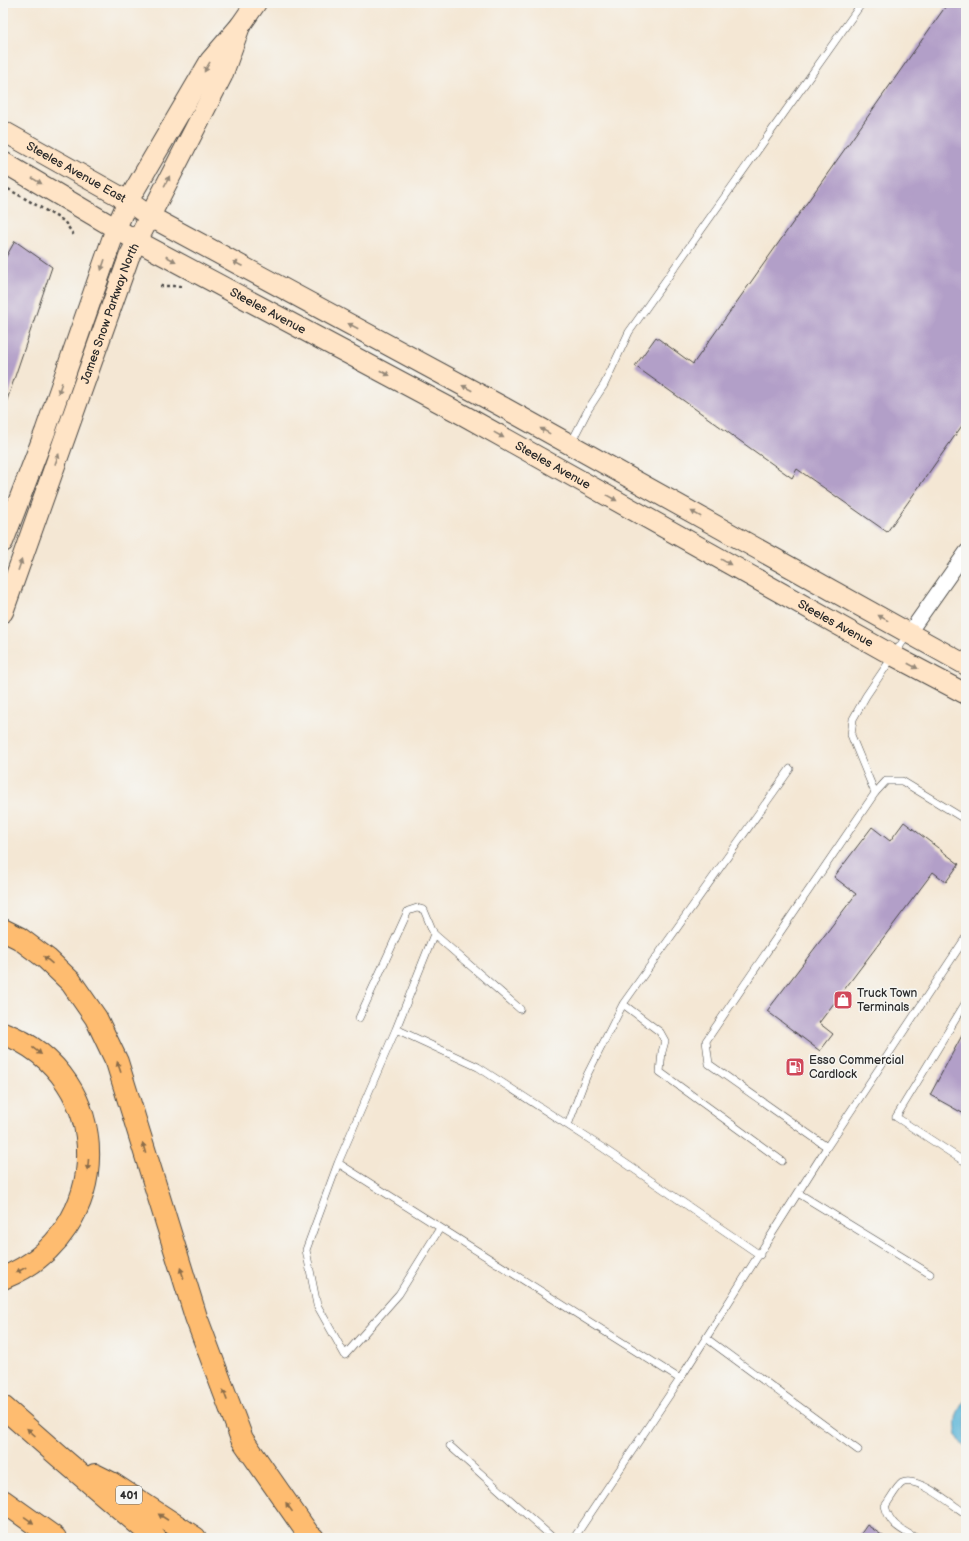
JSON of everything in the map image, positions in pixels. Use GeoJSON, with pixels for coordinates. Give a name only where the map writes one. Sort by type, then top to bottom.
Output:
{"type":"FeatureCollection","features":[{"type":"Feature","properties":{"kind":"highway"},"geometry":{"type":"LineString","coordinates":[[3,930],[19,938],[48,958],[71,982],[96,1018],[117,1062],[196,1317],[242,1439],[309,1535],[313,1538]]}},
{"type":"Feature","properties":{"kind":"highway"},"geometry":{"type":"LineString","coordinates":[[3,1033],[23,1041],[34,1049],[51,1063],[65,1080],[75,1098],[83,1118],[88,1146],[88,1161],[84,1189],[80,1203],[66,1228],[53,1245],[37,1259],[3,1278]]}},
{"type":"Feature","properties":{"kind":"highway","name":"401"},"geometry":{"type":"LineString","coordinates":[[3,1407],[155,1538]]}},
{"type":"Feature","properties":{"kind":"highway","name":"401"},"geometry":{"type":"LineString","coordinates":[[60,1457],[111,1483],[195,1538]]}},
{"type":"Feature","properties":{"kind":"highway"},"geometry":{"type":"LineString","coordinates":[[3,1501],[55,1538]]}},
{"type":"Feature","properties":{"kind":"main road","name":"James Snow Parkway North"},"geometry":{"type":"LineString","coordinates":[[3,542],[45,432],[116,228],[128,201],[210,61],[240,26],[256,3]]}},
{"type":"Feature","properties":{"kind":"main road","name":"James Snow Parkway North"},"geometry":{"type":"LineString","coordinates":[[3,612],[129,257],[222,76],[240,26]]}},
{"type":"Feature","properties":{"kind":"main road","name":"Steeles Avenue East"},"geometry":{"type":"LineString","coordinates":[[3,131],[128,201],[149,216]]}},
{"type":"Feature","properties":{"kind":"main road"},"geometry":{"type":"LineString","coordinates":[[3,162],[137,241]]}},
{"type":"Feature","properties":{"kind":"main road"},"geometry":{"type":"LineString","coordinates":[[149,216],[570,444],[966,665]]}},
{"type":"Feature","properties":{"kind":"main road","name":"Steeles Avenue"},"geometry":{"type":"LineString","coordinates":[[137,241],[465,416],[894,656],[966,694]]}},
{"type":"Feature","properties":{"kind":"street"},"geometry":{"type":"LineString","coordinates":[[909,633],[966,552]]}},
{"type":"Feature","properties":{"kind":"lane"},"geometry":{"type":"LineString","coordinates":[[570,444],[589,408],[604,385],[629,332],[862,3]]}},
{"type":"Feature","properties":{"kind":"lane"},"geometry":{"type":"LineString","coordinates":[[875,793],[851,735],[853,719],[866,696],[909,633]]}},
{"type":"Feature","properties":{"kind":"lane"},"geometry":{"type":"LineString","coordinates":[[568,1125],[586,1077],[623,1004],[790,769]]}},
{"type":"Feature","properties":{"kind":"lane"},"geometry":{"type":"LineString","coordinates":[[827,1147],[709,1064],[706,1041],[875,793],[886,781],[902,781],[966,820]]}},
{"type":"Feature","properties":{"kind":"lane"},"geometry":{"type":"LineString","coordinates":[[359,1018],[408,911],[417,908],[424,910],[434,934],[520,1008]]}},
{"type":"Feature","properties":{"kind":"lane"},"geometry":{"type":"LineString","coordinates":[[434,934],[396,1029],[338,1163],[306,1250],[317,1305],[345,1355],[399,1294],[440,1228]]}},
{"type":"Feature","properties":{"kind":"lane"},"geometry":{"type":"LineString","coordinates":[[574,1538],[680,1379],[760,1255],[827,1147],[966,937]]}},
{"type":"Feature","properties":{"kind":"lane"},"geometry":{"type":"LineString","coordinates":[[966,1002],[896,1117],[962,1160],[966,1161]]}},
{"type":"Feature","properties":{"kind":"lane"},"geometry":{"type":"LineString","coordinates":[[623,1004],[660,1032],[665,1041],[662,1052],[660,1072],[782,1161]]}},
{"type":"Feature","properties":{"kind":"lane"},"geometry":{"type":"LineString","coordinates":[[396,1029],[478,1067],[568,1125],[760,1255]]}},
{"type":"Feature","properties":{"kind":"lane"},"geometry":{"type":"LineString","coordinates":[[338,1163],[680,1379]]}},
{"type":"Feature","properties":{"kind":"lane"},"geometry":{"type":"LineString","coordinates":[[798,1193],[930,1274]]}},
{"type":"Feature","properties":{"kind":"lane"},"geometry":{"type":"LineString","coordinates":[[706,1338],[858,1450]]}},
{"type":"Feature","properties":{"kind":"lane"},"geometry":{"type":"LineString","coordinates":[[450,1446],[553,1538]]}},
{"type":"Feature","properties":{"kind":"lane"},"geometry":{"type":"LineString","coordinates":[[916,1538],[897,1527],[888,1516],[885,1506],[901,1484],[909,1481],[921,1484],[966,1514]]}},
{"type":"Feature","properties":{"kind":"path"},"geometry":{"type":"LineString","coordinates":[[3,186],[64,221],[75,237]]}},
{"type":"Feature","properties":{"kind":"water"},"geometry":{"type":"Polygon","coordinates":[[[966,1399],[966,1448],[961,1443],[956,1431],[956,1417],[966,1399]]]}},
{"type":"Feature","properties":{"kind":"building"},"geometry":{"type":"Polygon","coordinates":[[[948,3],[966,3],[966,420],[887,532],[797,469],[792,478],[635,366],[656,337],[693,364],[948,3]]]}},
{"type":"Feature","properties":{"kind":"building"},"geometry":{"type":"Polygon","coordinates":[[[15,241],[52,267],[5,406],[3,405],[3,262],[15,241]]]}},
{"type":"Feature","properties":{"kind":"building"},"geometry":{"type":"Polygon","coordinates":[[[904,822],[959,864],[946,882],[933,872],[819,1023],[833,1034],[820,1051],[767,1011],[856,894],[834,877],[872,827],[890,841],[904,822]]]}},
{"type":"Feature","properties":{"kind":"building"},"geometry":{"type":"Polygon","coordinates":[[[966,1028],[966,1115],[930,1095],[966,1028]]]}},
{"type":"Feature","properties":{"kind":"building"},"geometry":{"type":"Polygon","coordinates":[[[867,1525],[886,1538],[858,1538],[867,1525]]]}},
{"type":"Feature","properties":{"kind":"place","name":"Truck Town Terminals"},"geometry":{"type":"Point","coordinates":[843,1000]}},
{"type":"Feature","properties":{"kind":"place","name":"Esso Commercial Cardlock"},"geometry":{"type":"Point","coordinates":[795,1067]}}]}
